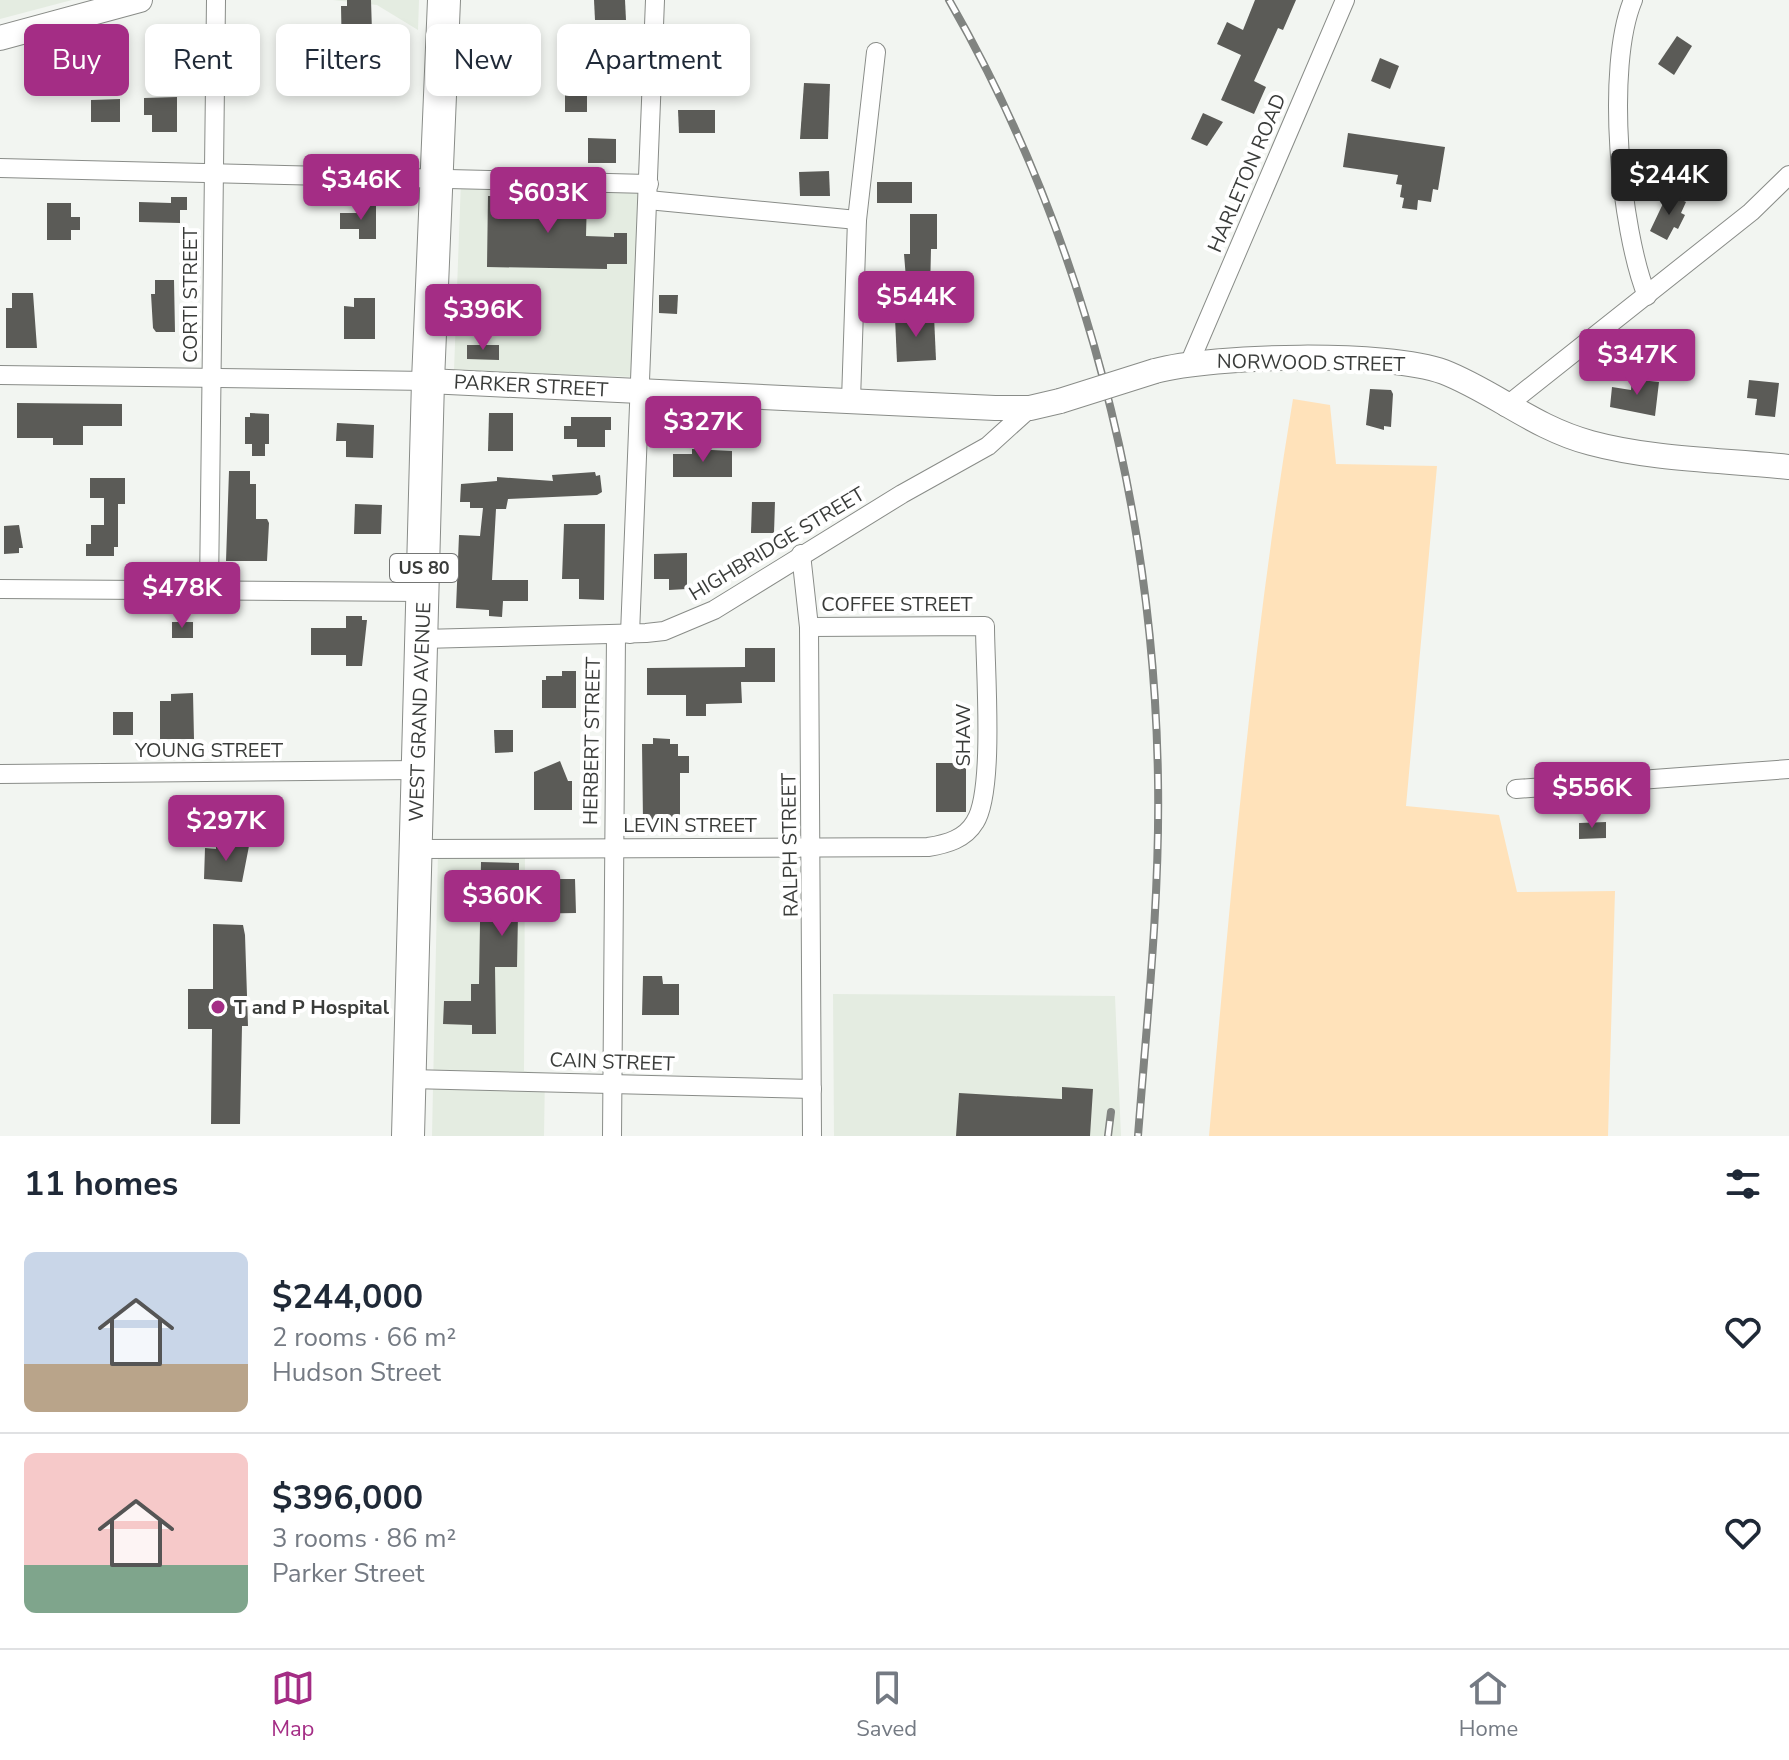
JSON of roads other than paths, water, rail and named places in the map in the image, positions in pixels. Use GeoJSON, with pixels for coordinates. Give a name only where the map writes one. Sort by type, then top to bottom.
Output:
{"type":"FeatureCollection","features":[{"type":"Feature","properties":{"kind":"highway","name":"WEST GRAND AVENUE"},"geometry":{"type":"LineString","coordinates":[[408,1136],[428,381],[444,0]]}},
{"type":"Feature","properties":{"kind":"street"},"geometry":{"type":"LineString","coordinates":[[0,38],[140,0]]}},
{"type":"Feature","properties":{"kind":"street","name":"CORTI STREET"},"geometry":{"type":"LineString","coordinates":[[209,590],[211,173],[216,0]]}},
{"type":"Feature","properties":{"kind":"street","name":"HERBERT STREET"},"geometry":{"type":"LineString","coordinates":[[612,1136],[612,847],[623,634],[641,391],[655,0]]}},
{"type":"Feature","properties":{"kind":"street","name":"HARLETON ROAD"},"geometry":{"type":"LineString","coordinates":[[1189,364],[1345,0]]}},
{"type":"Feature","properties":{"kind":"street"},"geometry":{"type":"LineString","coordinates":[[1633,0],[1621,39],[1619,91],[1635,268],[1647,296]]}},
{"type":"Feature","properties":{"kind":"street"},"geometry":{"type":"LineString","coordinates":[[851,400],[857,220],[876,52]]}},
{"type":"Feature","properties":{"kind":"street"},"geometry":{"type":"LineString","coordinates":[[0,168],[438,176],[648,192],[857,220]]}},
{"type":"Feature","properties":{"kind":"street"},"geometry":{"type":"LineString","coordinates":[[1505,407],[1751,212],[1789,175]]}},
{"type":"Feature","properties":{"kind":"street","name":"NORWOOD STREET"},"geometry":{"type":"LineString","coordinates":[[1060,401],[1155,371],[1189,364],[1250,359],[1400,363],[1445,373],[1505,407],[1591,443],[1654,454],[1789,467]]}},
{"type":"Feature","properties":{"kind":"street","name":"PARKER STREET"},"geometry":{"type":"LineString","coordinates":[[0,375],[428,381],[1030,408],[1060,401]]}},
{"type":"Feature","properties":{"kind":"street","name":"HIGHBRIDGE STREET"},"geometry":{"type":"LineString","coordinates":[[422,639],[664,631],[697,618],[988,446],[1030,408]]}},
{"type":"Feature","properties":{"kind":"street","name":"RALPH STREET"},"geometry":{"type":"LineString","coordinates":[[801,554],[809,627],[812,1136]]}},
{"type":"Feature","properties":{"kind":"street"},"geometry":{"type":"LineString","coordinates":[[0,589],[423,592]]}},
{"type":"Feature","properties":{"kind":"street","name":"COFFEE STREET"},"geometry":{"type":"LineString","coordinates":[[809,627],[985,626]]}},
{"type":"Feature","properties":{"kind":"street","name":"SHAW"},"geometry":{"type":"LineString","coordinates":[[962,836],[974,824],[985,790],[985,626]]}},
{"type":"Feature","properties":{"kind":"street"},"geometry":{"type":"LineString","coordinates":[[1516,789],[1789,769]]}},
{"type":"Feature","properties":{"kind":"street","name":"YOUNG STREET"},"geometry":{"type":"LineString","coordinates":[[0,774],[418,770]]}},
{"type":"Feature","properties":{"kind":"street","name":"LEVIN STREET"},"geometry":{"type":"LineString","coordinates":[[416,849],[928,847],[946,845],[962,836]]}},
{"type":"Feature","properties":{"kind":"street","name":"CAIN STREET"},"geometry":{"type":"LineString","coordinates":[[410,1079],[812,1089]]}},
{"type":"Feature","properties":{"kind":"railway"},"geometry":{"type":"LineString","coordinates":[[949,0],[997,90],[1038,183],[1073,279],[1103,377],[1126,477],[1143,577],[1153,679],[1158,825],[1152,958],[1138,1136]]}},
{"type":"Feature","properties":{"kind":"railway"},"geometry":{"type":"LineString","coordinates":[[1108,1136],[1111,1112]]}},
{"type":"Feature","properties":{"kind":"place","name":"T and P Hospital"},"geometry":{"type":"Point","coordinates":[218,1007]}}]}
